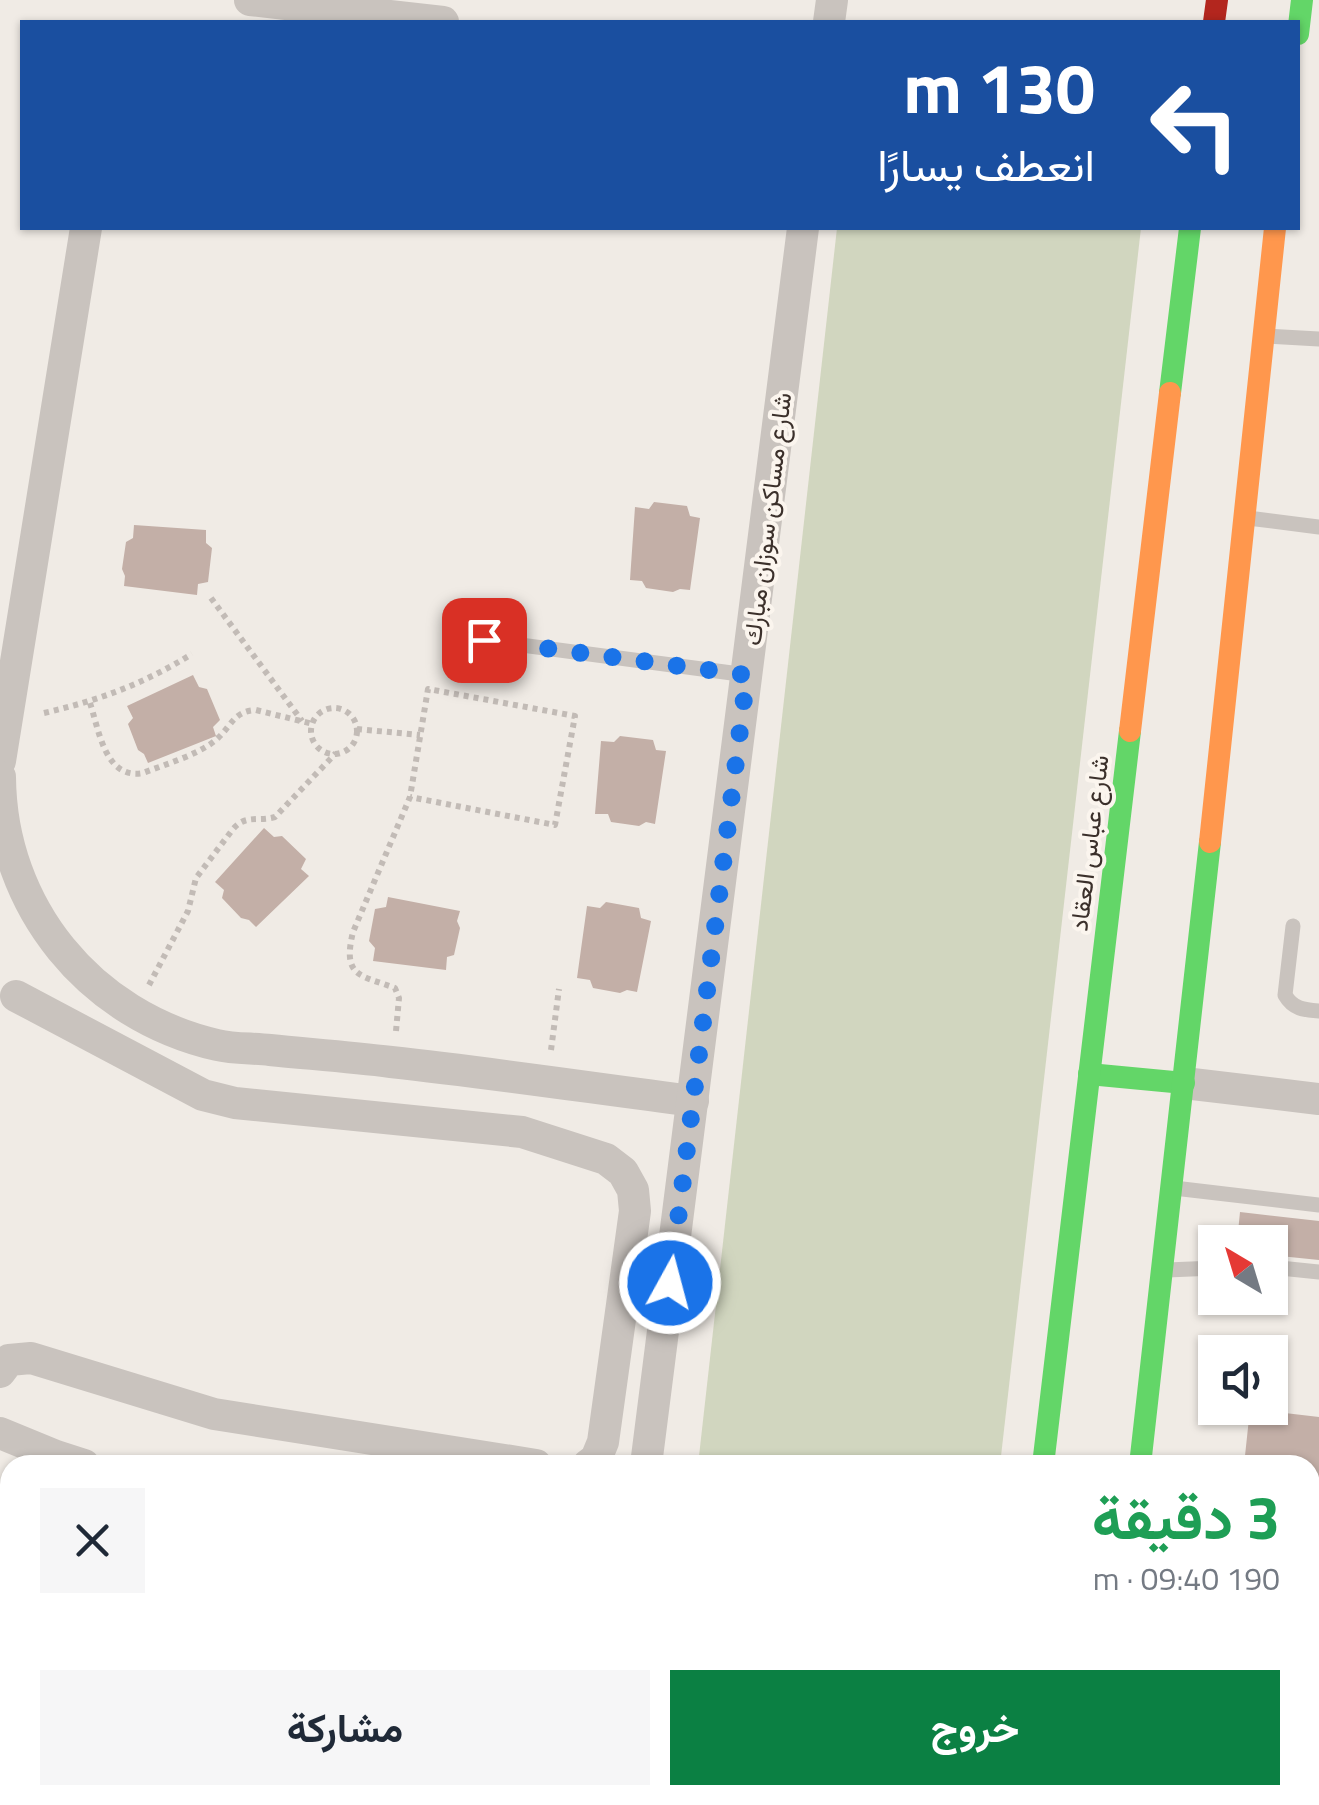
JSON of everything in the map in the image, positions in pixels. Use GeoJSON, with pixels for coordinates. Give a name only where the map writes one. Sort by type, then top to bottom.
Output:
{"type":"FeatureCollection","features":[{"type":"Feature","properties":{"kind":"street"},"geometry":{"type":"LineString","coordinates":[[250,0],[425,20]]}},
{"type":"Feature","properties":{"kind":"street"},"geometry":{"type":"LineString","coordinates":[[0,761],[16,560],[86,230]]}},
{"type":"Feature","properties":{"kind":"street","name":"شارع مساكن سوزان مبارك"},"geometry":{"type":"LineString","coordinates":[[647,1455],[803,230]]}},
{"type":"Feature","properties":{"kind":"street","name":"شارع عباس العقاد"},"geometry":{"type":"LineString","coordinates":[[1043,1455],[1190,230]]}},
{"type":"Feature","properties":{"kind":"street"},"geometry":{"type":"LineString","coordinates":[[1141,1455],[1275,230]]}},
{"type":"Feature","properties":{"kind":"street"},"geometry":{"type":"LineString","coordinates":[[0,777],[5,833],[14,868],[29,900],[69,960],[135,1013],[218,1045],[391,1062],[692,1102]]}},
{"type":"Feature","properties":{"kind":"street"},"geometry":{"type":"LineString","coordinates":[[16,996],[204,1095],[236,1103],[522,1132],[606,1159],[623,1172],[633,1190],[636,1211],[603,1442],[597,1455]]}},
{"type":"Feature","properties":{"kind":"street"},"geometry":{"type":"LineString","coordinates":[[204,1095],[218,1045]]}},
{"type":"Feature","properties":{"kind":"street"},"geometry":{"type":"LineString","coordinates":[[1089,1074],[1319,1099]]}},
{"type":"Feature","properties":{"kind":"street"},"geometry":{"type":"LineString","coordinates":[[0,1372],[9,1360],[31,1358],[214,1414],[473,1455]]}},
{"type":"Feature","properties":{"kind":"street"},"geometry":{"type":"LineString","coordinates":[[0,1433],[58,1455]]}},
{"type":"Feature","properties":{"kind":"lane"},"geometry":{"type":"LineString","coordinates":[[1262,335],[1319,339]]}},
{"type":"Feature","properties":{"kind":"lane"},"geometry":{"type":"LineString","coordinates":[[1244,518],[1319,526]]}},
{"type":"Feature","properties":{"kind":"lane"},"geometry":{"type":"LineString","coordinates":[[484,640],[747,675]]}},
{"type":"Feature","properties":{"kind":"lane"},"geometry":{"type":"LineString","coordinates":[[1292,926],[1284,994],[1296,1007],[1319,1011]]}},
{"type":"Feature","properties":{"kind":"lane"},"geometry":{"type":"LineString","coordinates":[[1173,1188],[1319,1205]]}},
{"type":"Feature","properties":{"kind":"lane"},"geometry":{"type":"LineString","coordinates":[[1163,1270],[1198,1269]]}},
{"type":"Feature","properties":{"kind":"lane"},"geometry":{"type":"LineString","coordinates":[[1288,1269],[1319,1272]]}},
{"type":"Feature","properties":{"kind":"path"},"geometry":{"type":"LineString","coordinates":[[211,598],[302,722]]}},
{"type":"Feature","properties":{"kind":"path"},"geometry":{"type":"LineString","coordinates":[[44,713],[126,690],[192,654]]}},
{"type":"Feature","properties":{"kind":"path"},"geometry":{"type":"LineString","coordinates":[[391,1062],[399,998],[395,988],[362,977],[354,969],[349,947],[410,797],[428,689],[575,716],[554,825],[410,797]]}},
{"type":"Feature","properties":{"kind":"path"},"geometry":{"type":"LineString","coordinates":[[90,702],[116,768],[134,775],[210,744],[235,716],[249,710],[312,724]]}},
{"type":"Feature","properties":{"kind":"path"},"geometry":{"type":"LineString","coordinates":[[135,1013],[188,910],[193,884],[239,822],[275,817],[336,754],[350,747],[357,729],[351,716],[338,708],[323,711],[312,724],[315,743],[327,753],[336,754]]}},
{"type":"Feature","properties":{"kind":"path"},"geometry":{"type":"LineString","coordinates":[[357,729],[420,735]]}},
{"type":"Feature","properties":{"kind":"path"},"geometry":{"type":"LineString","coordinates":[[547,1082],[558,990]]}},
{"type":"Feature","properties":{"kind":"green space"},"geometry":{"type":"Polygon","coordinates":[[[837,230],[1141,230],[1001,1455],[699,1455],[837,230]]]}},
{"type":"Feature","properties":{"kind":"building"},"geometry":{"type":"Polygon","coordinates":[[[654,502],[687,506],[690,516],[700,518],[690,590],[646,588],[642,581],[630,580],[635,507],[649,509],[654,502]]]}},
{"type":"Feature","properties":{"kind":"building"},"geometry":{"type":"Polygon","coordinates":[[[134,525],[206,530],[206,543],[212,548],[208,582],[198,584],[197,595],[124,586],[126,542],[133,538],[134,525]]]}},
{"type":"Feature","properties":{"kind":"building"},"geometry":{"type":"Polygon","coordinates":[[[193,675],[199,687],[207,689],[220,720],[213,727],[216,736],[148,763],[128,724],[133,718],[127,706],[193,675]]]}},
{"type":"Feature","properties":{"kind":"building"},"geometry":{"type":"Polygon","coordinates":[[[620,736],[653,740],[656,750],[666,751],[655,824],[611,822],[608,814],[595,814],[601,741],[614,742],[620,736]]]}},
{"type":"Feature","properties":{"kind":"building"},"geometry":{"type":"Polygon","coordinates":[[[264,828],[274,837],[282,836],[306,859],[301,869],[309,876],[256,927],[222,898],[224,890],[215,882],[264,828]]]}},
{"type":"Feature","properties":{"kind":"building"},"geometry":{"type":"Polygon","coordinates":[[[388,897],[460,911],[454,955],[447,957],[446,970],[373,961],[375,948],[369,941],[375,909],[386,907],[388,897]]]}},
{"type":"Feature","properties":{"kind":"building"},"geometry":{"type":"Polygon","coordinates":[[[606,902],[639,908],[641,918],[651,921],[637,992],[593,988],[590,980],[577,978],[587,906],[600,908],[606,902]]]}},
{"type":"Feature","properties":{"kind":"building"},"geometry":{"type":"Polygon","coordinates":[[[1240,1212],[1319,1221],[1319,1260],[1288,1257],[1288,1225],[1239,1225],[1240,1212]]]}},
{"type":"Feature","properties":{"kind":"building"},"geometry":{"type":"Polygon","coordinates":[[[1288,1413],[1319,1417],[1319,1455],[1245,1455],[1248,1425],[1288,1425],[1288,1413]]]}},
{"type":"Feature","properties":{"kind":"traffic: fast"},"geometry":{"type":"LineString","coordinates":[[1300,20],[1302,0]]}},
{"type":"Feature","properties":{"kind":"traffic: fast"},"geometry":{"type":"LineString","coordinates":[[1170,393],[1190,230]]}},
{"type":"Feature","properties":{"kind":"traffic: fast"},"geometry":{"type":"LineString","coordinates":[[1044,1455],[1130,731]]}},
{"type":"Feature","properties":{"kind":"traffic: fast"},"geometry":{"type":"LineString","coordinates":[[1141,1455],[1210,842]]}},
{"type":"Feature","properties":{"kind":"traffic: fast"},"geometry":{"type":"LineString","coordinates":[[1089,1074],[1184,1083]]}},
{"type":"Feature","properties":{"kind":"traffic: slow"},"geometry":{"type":"LineString","coordinates":[[1210,842],[1275,230]]}},
{"type":"Feature","properties":{"kind":"traffic: slow"},"geometry":{"type":"LineString","coordinates":[[1130,731],[1170,393]]}},
{"type":"Feature","properties":{"kind":"traffic: jam"},"geometry":{"type":"LineString","coordinates":[[1214,20],[1217,0]]}},
{"type":"Feature","properties":{"kind":"route"},"geometry":{"type":"LineString","coordinates":[[484,640],[747,675],[670,1283]]}}]}
